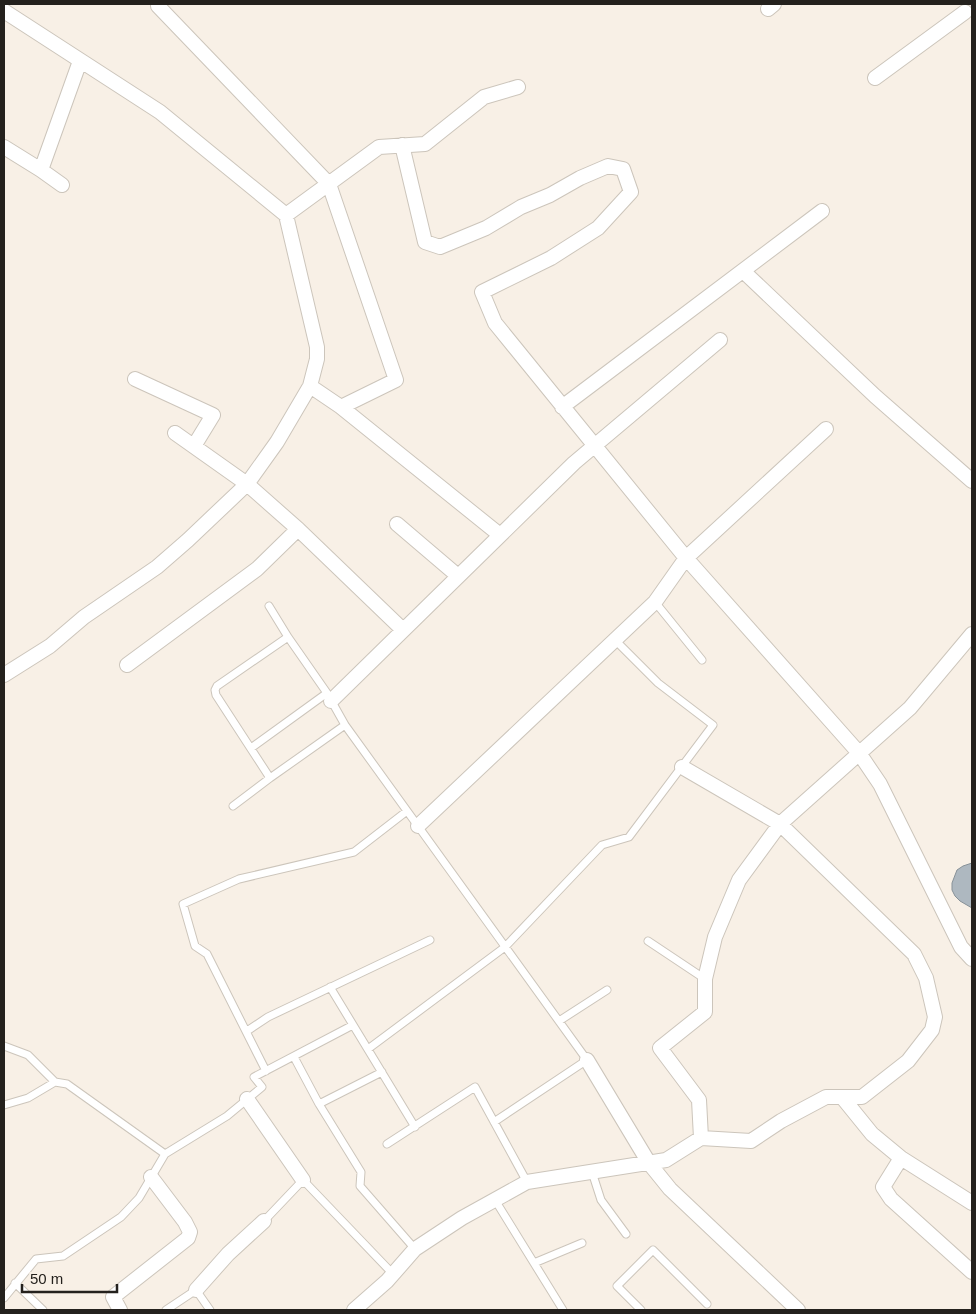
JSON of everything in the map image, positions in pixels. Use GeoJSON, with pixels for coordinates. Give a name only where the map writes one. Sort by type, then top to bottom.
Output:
{"type":"FeatureCollection","features":[{"type":"Feature","properties":{"kind":"street"},"geometry":{"type":"LineString","coordinates":[[158,6],[330,184],[396,380],[340,407]]}},
{"type":"Feature","properties":{"kind":"street"},"geometry":{"type":"LineString","coordinates":[[4,11],[160,112],[286,215],[318,346],[310,386],[277,442],[247,484],[157,567],[84,617],[50,646],[4,675]]}},
{"type":"Feature","properties":{"kind":"street"},"geometry":{"type":"LineString","coordinates":[[875,78],[965,12]]}},
{"type":"Feature","properties":{"kind":"street"},"geometry":{"type":"LineString","coordinates":[[41,170],[80,61]]}},
{"type":"Feature","properties":{"kind":"street"},"geometry":{"type":"LineString","coordinates":[[286,215],[379,147],[425,144],[484,97],[518,87]]}},
{"type":"Feature","properties":{"kind":"street"},"geometry":{"type":"LineString","coordinates":[[402,145],[425,242],[440,247],[486,228],[521,207],[550,195],[580,178],[608,166],[623,169],[630,192],[598,228],[551,258],[482,292],[495,323],[686,558],[858,753],[880,784],[961,947],[972,959]]}},
{"type":"Feature","properties":{"kind":"street"},"geometry":{"type":"LineString","coordinates":[[4,147],[62,185]]}},
{"type":"Feature","properties":{"kind":"street"},"geometry":{"type":"LineString","coordinates":[[562,407],[822,210]]}},
{"type":"Feature","properties":{"kind":"street"},"geometry":{"type":"LineString","coordinates":[[743,271],[874,396],[972,482]]}},
{"type":"Feature","properties":{"kind":"street"},"geometry":{"type":"LineString","coordinates":[[329,697],[403,630],[574,463],[720,340]]}},
{"type":"Feature","properties":{"kind":"street"},"geometry":{"type":"LineString","coordinates":[[135,379],[213,415],[194,446]]}},
{"type":"Feature","properties":{"kind":"street"},"geometry":{"type":"LineString","coordinates":[[310,386],[436,482],[500,535]]}},
{"type":"Feature","properties":{"kind":"street"},"geometry":{"type":"LineString","coordinates":[[418,826],[655,602],[686,558],[826,429]]}},
{"type":"Feature","properties":{"kind":"street"},"geometry":{"type":"LineString","coordinates":[[175,433],[247,484],[298,529],[403,630]]}},
{"type":"Feature","properties":{"kind":"street"},"geometry":{"type":"LineString","coordinates":[[397,524],[458,576]]}},
{"type":"Feature","properties":{"kind":"street"},"geometry":{"type":"LineString","coordinates":[[126,665],[257,569],[298,529]]}},
{"type":"Feature","properties":{"kind":"street"},"geometry":{"type":"LineString","coordinates":[[701,1138],[699,1100],[660,1048],[705,1012],[705,979],[714,937],[739,880],[780,824],[910,708],[972,634]]}},
{"type":"Feature","properties":{"kind":"street"},"geometry":{"type":"LineString","coordinates":[[354,1310],[393,1274],[416,1249],[462,1218],[527,1182],[666,1160],[701,1138],[751,1141],[781,1121],[826,1097],[862,1097],[908,1061],[932,1030],[935,1017],[926,978],[914,954],[780,824],[682,767]]}},
{"type":"Feature","properties":{"kind":"street"},"geometry":{"type":"LineString","coordinates":[[587,1060],[649,1163],[670,1190],[798,1310]]}},
{"type":"Feature","properties":{"kind":"street"},"geometry":{"type":"LineString","coordinates":[[842,1097],[872,1134],[901,1158],[972,1203]]}},
{"type":"Feature","properties":{"kind":"street"},"geometry":{"type":"LineString","coordinates":[[246,1099],[303,1180]]}},
{"type":"Feature","properties":{"kind":"street"},"geometry":{"type":"LineString","coordinates":[[901,1158],[882,1187],[891,1199],[972,1272]]}},
{"type":"Feature","properties":{"kind":"street"},"geometry":{"type":"LineString","coordinates":[[120,1310],[113,1297],[188,1238],[190,1232],[185,1222],[152,1177]]}},
{"type":"Feature","properties":{"kind":"street"},"geometry":{"type":"LineString","coordinates":[[196,1290],[228,1254],[264,1222]]}},
{"type":"Feature","properties":{"kind":"lane"},"geometry":{"type":"LineString","coordinates":[[655,602],[702,660]]}},
{"type":"Feature","properties":{"kind":"lane"},"geometry":{"type":"LineString","coordinates":[[269,606],[329,697],[345,725],[587,1060],[494,1122]]}},
{"type":"Feature","properties":{"kind":"lane"},"geometry":{"type":"LineString","coordinates":[[270,778],[216,695],[215,690],[217,686],[288,637]]}},
{"type":"Feature","properties":{"kind":"lane"},"geometry":{"type":"LineString","coordinates":[[368,1049],[505,947],[602,845],[629,837],[712,724],[658,683],[615,640]]}},
{"type":"Feature","properties":{"kind":"lane"},"geometry":{"type":"LineString","coordinates":[[251,748],[329,697]]}},
{"type":"Feature","properties":{"kind":"lane"},"geometry":{"type":"LineString","coordinates":[[233,806],[345,725]]}},
{"type":"Feature","properties":{"kind":"lane"},"geometry":{"type":"LineString","coordinates":[[266,1071],[207,954],[195,946],[183,904],[239,879],[354,852],[407,811]]}},
{"type":"Feature","properties":{"kind":"lane"},"geometry":{"type":"LineString","coordinates":[[247,1031],[268,1017],[430,940]]}},
{"type":"Feature","properties":{"kind":"lane"},"geometry":{"type":"LineString","coordinates":[[648,941],[705,979]]}},
{"type":"Feature","properties":{"kind":"lane"},"geometry":{"type":"LineString","coordinates":[[330,987],[415,1127]]}},
{"type":"Feature","properties":{"kind":"lane"},"geometry":{"type":"LineString","coordinates":[[558,1021],[607,990]]}},
{"type":"Feature","properties":{"kind":"lane"},"geometry":{"type":"LineString","coordinates":[[4,1298],[36,1259],[64,1256],[121,1217],[139,1198],[165,1154],[227,1116],[262,1088],[254,1077],[353,1025]]}},
{"type":"Feature","properties":{"kind":"lane"},"geometry":{"type":"LineString","coordinates":[[4,1046],[28,1054],[55,1082],[66,1084],[165,1154]]}},
{"type":"Feature","properties":{"kind":"lane"},"geometry":{"type":"LineString","coordinates":[[294,1057],[319,1104],[361,1172],[360,1186],[416,1249]]}},
{"type":"Feature","properties":{"kind":"lane"},"geometry":{"type":"LineString","coordinates":[[319,1104],[382,1072]]}},
{"type":"Feature","properties":{"kind":"lane"},"geometry":{"type":"LineString","coordinates":[[4,1105],[28,1098],[55,1082]]}},
{"type":"Feature","properties":{"kind":"lane"},"geometry":{"type":"LineString","coordinates":[[387,1144],[475,1087],[527,1182]]}},
{"type":"Feature","properties":{"kind":"lane"},"geometry":{"type":"LineString","coordinates":[[592,1172],[600,1200],[626,1234]]}},
{"type":"Feature","properties":{"kind":"lane"},"geometry":{"type":"LineString","coordinates":[[264,1222],[303,1180],[393,1274]]}},
{"type":"Feature","properties":{"kind":"lane"},"geometry":{"type":"LineString","coordinates":[[495,1200],[563,1310]]}},
{"type":"Feature","properties":{"kind":"lane"},"geometry":{"type":"LineString","coordinates":[[534,1264],[582,1243]]}},
{"type":"Feature","properties":{"kind":"lane"},"geometry":{"type":"LineString","coordinates":[[641,1310],[617,1286],[653,1250],[707,1304]]}},
{"type":"Feature","properties":{"kind":"lane"},"geometry":{"type":"LineString","coordinates":[[15,1283],[42,1310]]}},
{"type":"Feature","properties":{"kind":"lane"},"geometry":{"type":"LineString","coordinates":[[166,1310],[196,1290],[210,1310]]}},
{"type":"Feature","properties":{"kind":"building"},"geometry":{"type":"Polygon","coordinates":[[[972,863],[972,908],[955,896],[952,890],[952,883],[957,870],[972,863]]]}}]}
